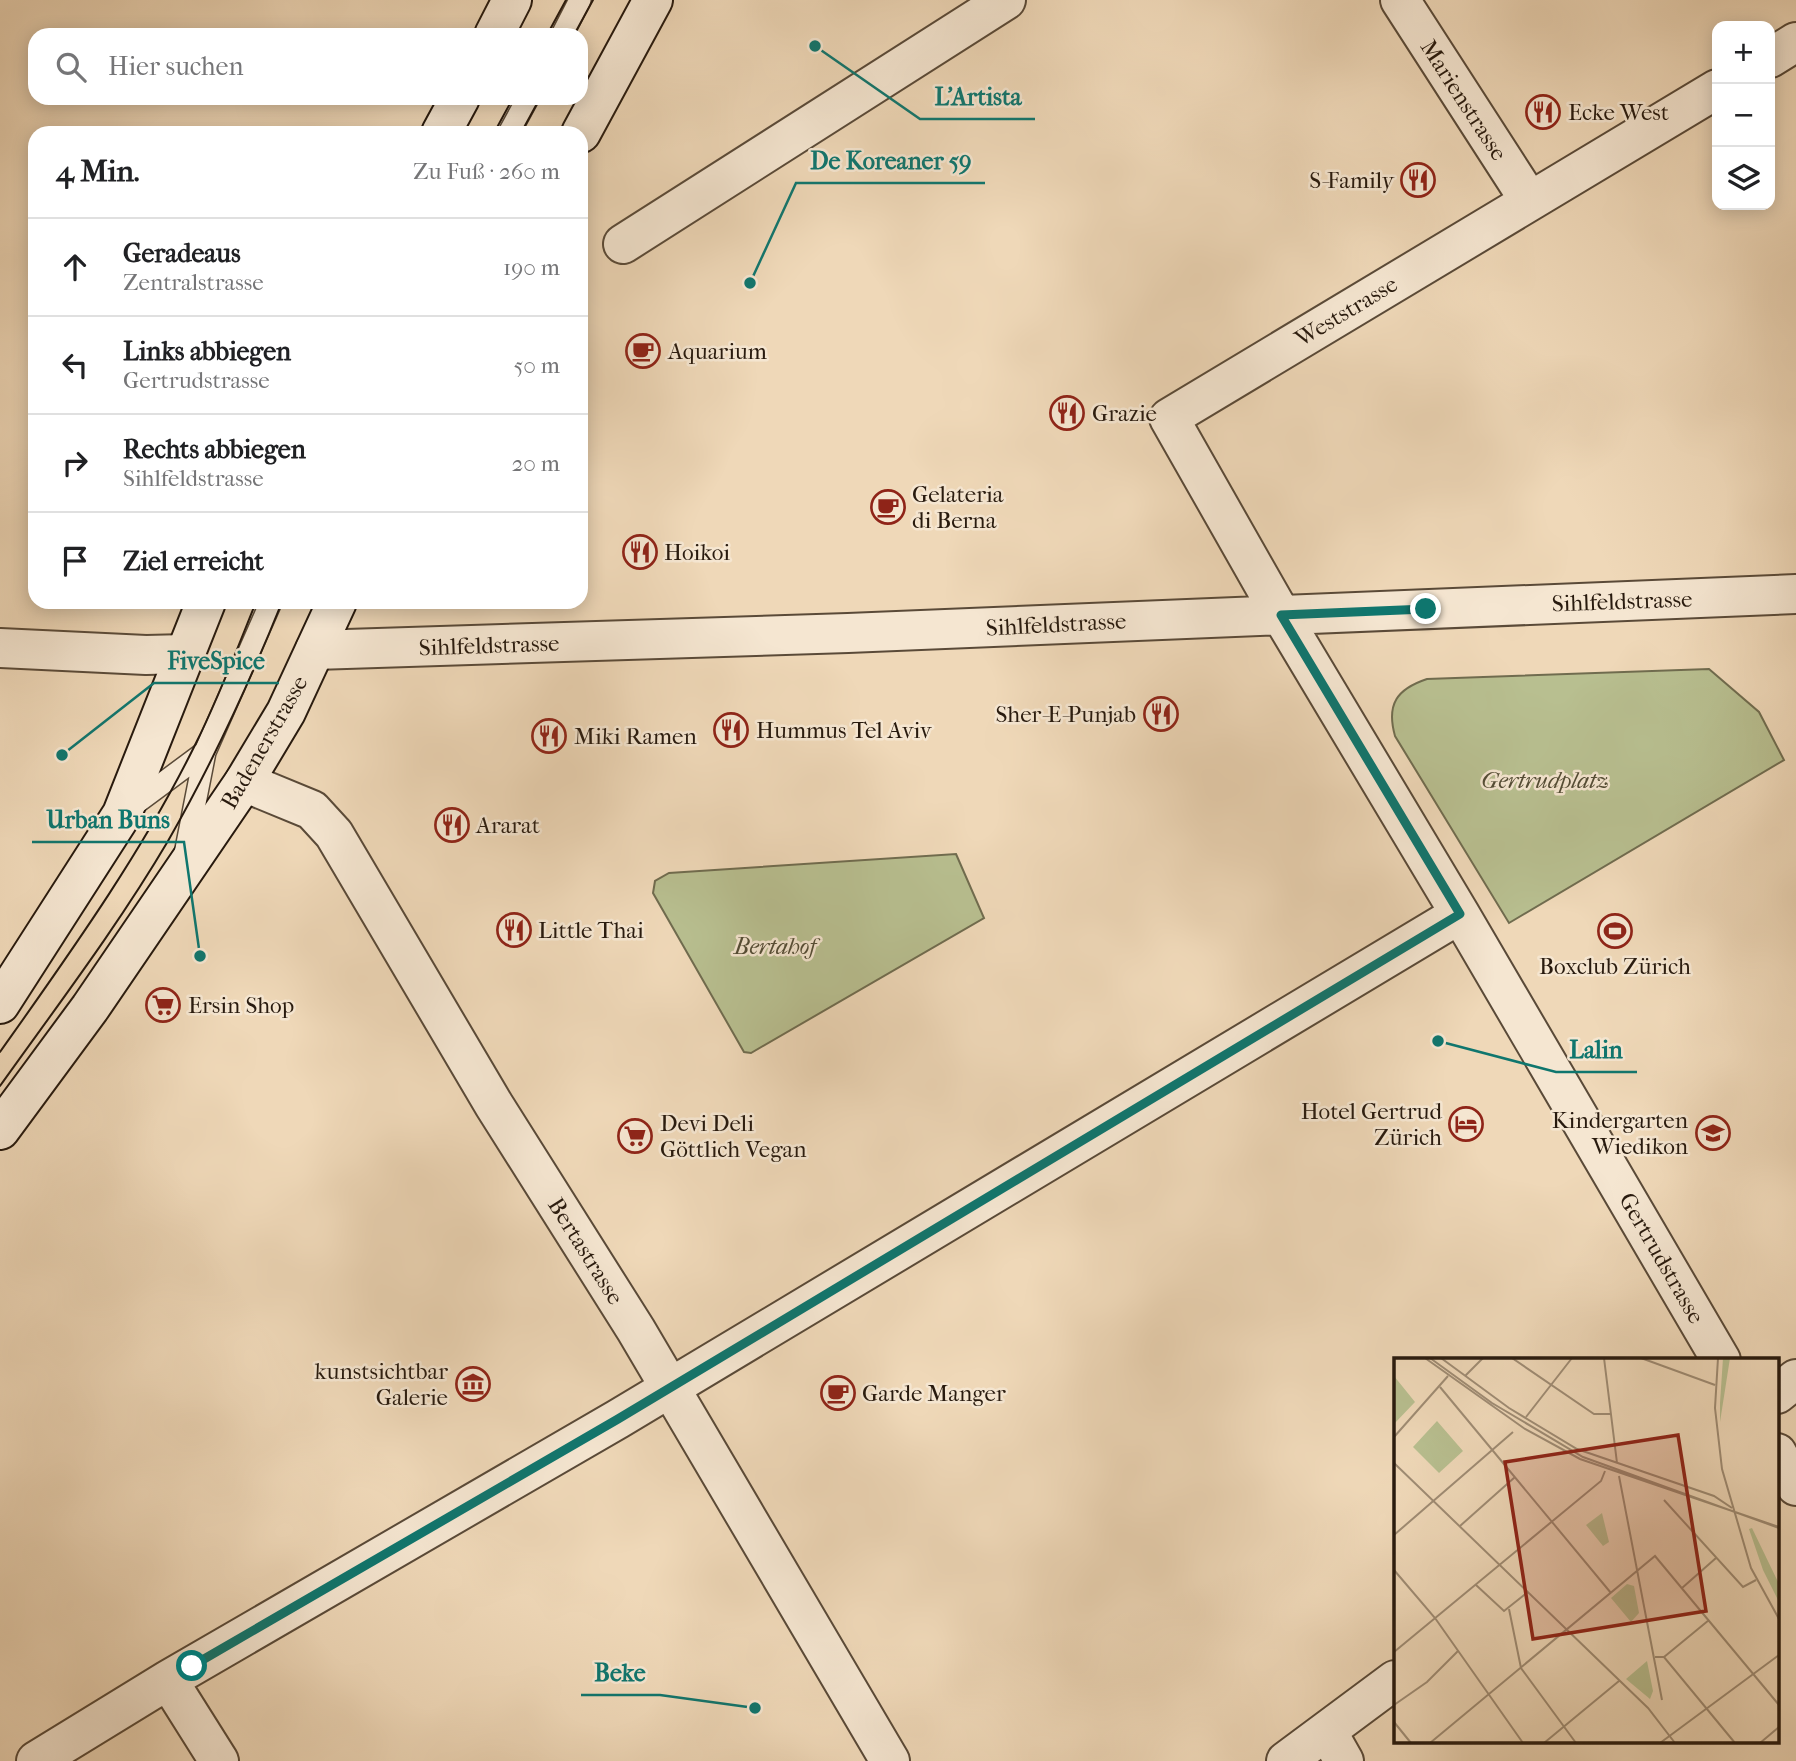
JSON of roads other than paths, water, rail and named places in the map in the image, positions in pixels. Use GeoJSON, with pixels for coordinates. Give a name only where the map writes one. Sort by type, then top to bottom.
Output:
{"type":"FeatureCollection","features":[{"type":"Feature","properties":{"kind":"street"},"geometry":{"type":"LineString","coordinates":[[498,28],[512,0]]}},
{"type":"Feature","properties":{"kind":"street"},"geometry":{"type":"LineString","coordinates":[[585,126],[653,0]]}},
{"type":"Feature","properties":{"kind":"street"},"geometry":{"type":"LineString","coordinates":[[623,244],[1006,0]]}},
{"type":"Feature","properties":{"kind":"street","name":"Marienstrasse"},"geometry":{"type":"LineString","coordinates":[[1400,0],[1529,200]]}},
{"type":"Feature","properties":{"kind":"street"},"geometry":{"type":"LineString","coordinates":[[1775,55],[1796,42]]}},
{"type":"Feature","properties":{"kind":"street","name":"Weststrasse"},"geometry":{"type":"LineString","coordinates":[[1281,615],[1169,418],[1712,92]]}},
{"type":"Feature","properties":{"kind":"street"},"geometry":{"type":"LineString","coordinates":[[445,126],[456,105]]}},
{"type":"Feature","properties":{"kind":"street","name":"Sihlfeldstrasse"},"geometry":{"type":"LineString","coordinates":[[316,650],[848,633],[1796,594]]}},
{"type":"Feature","properties":{"kind":"street","name":"Badenerstrasse"},"geometry":{"type":"LineString","coordinates":[[0,1004],[122,814],[202,609]]}},
{"type":"Feature","properties":{"kind":"street","name":"Badenerstrasse"},"geometry":{"type":"LineString","coordinates":[[0,1130],[90,1008],[244,782],[286,712],[334,609]]}},
{"type":"Feature","properties":{"kind":"street","name":"Gertrudstrasse"},"geometry":{"type":"LineString","coordinates":[[1281,615],[1720,1358]]}},
{"type":"Feature","properties":{"kind":"street"},"geometry":{"type":"LineString","coordinates":[[0,649],[186,654]]}},
{"type":"Feature","properties":{"kind":"street","name":"Bertastrasse"},"geometry":{"type":"LineString","coordinates":[[244,782],[312,810],[334,834],[494,1105],[670,1387],[890,1761]]}},
{"type":"Feature","properties":{"kind":"street"},"geometry":{"type":"LineString","coordinates":[[36,1761],[168,1680],[670,1387],[1460,914]]}},
{"type":"Feature","properties":{"kind":"street"},"geometry":{"type":"LineString","coordinates":[[1778,1393],[1796,1379]]}},
{"type":"Feature","properties":{"kind":"street"},"geometry":{"type":"LineString","coordinates":[[1778,1455],[1796,1486]]}},
{"type":"Feature","properties":{"kind":"street"},"geometry":{"type":"LineString","coordinates":[[168,1680],[219,1761]]}},
{"type":"Feature","properties":{"kind":"street"},"geometry":{"type":"LineString","coordinates":[[1286,1761],[1335,1746],[1394,1681]]}},
{"type":"Feature","properties":{"kind":"lane"},"geometry":{"type":"LineString","coordinates":[[566,28],[580,0]]}},
{"type":"Feature","properties":{"kind":"lane"},"geometry":{"type":"LineString","coordinates":[[513,126],[524,105]]}},
{"type":"Feature","properties":{"kind":"lane","name":"Badenerstrasse"},"geometry":{"type":"LineString","coordinates":[[180,877],[205,752],[268,609]]}},
{"type":"Feature","properties":{"kind":"lane","name":"Badenerstrasse"},"geometry":{"type":"LineString","coordinates":[[122,814],[205,752]]}},
{"type":"Feature","properties":{"kind":"tram line"},"geometry":{"type":"LineString","coordinates":[[551,28],[566,0]]}},
{"type":"Feature","properties":{"kind":"tram line"},"geometry":{"type":"LineString","coordinates":[[578,28],[593,0]]}},
{"type":"Feature","properties":{"kind":"tram line"},"geometry":{"type":"LineString","coordinates":[[498,126],[509,105]]}},
{"type":"Feature","properties":{"kind":"tram line"},"geometry":{"type":"LineString","coordinates":[[525,126],[536,105]]}},
{"type":"Feature","properties":{"kind":"tram line"},"geometry":{"type":"LineString","coordinates":[[0,1052],[104,902],[175,784],[228,673],[253,609]]}},
{"type":"Feature","properties":{"kind":"tram line"},"geometry":{"type":"LineString","coordinates":[[0,1086],[108,935],[168,841],[229,723],[279,609]]}},
{"type":"Feature","properties":{"kind":"place","name":"L'Artista"},"geometry":{"type":"Point","coordinates":[815,46]}},
{"type":"Feature","properties":{"kind":"place","name":"Ecke West"},"geometry":{"type":"Point","coordinates":[1543,112]}},
{"type":"Feature","properties":{"kind":"place","name":"S-Family"},"geometry":{"type":"Point","coordinates":[1418,180]}},
{"type":"Feature","properties":{"kind":"place","name":"De Koreaner 59"},"geometry":{"type":"Point","coordinates":[750,283]}},
{"type":"Feature","properties":{"kind":"place","name":"Aquarium"},"geometry":{"type":"Point","coordinates":[643,351]}},
{"type":"Feature","properties":{"kind":"place","name":"Grazie"},"geometry":{"type":"Point","coordinates":[1067,413]}},
{"type":"Feature","properties":{"kind":"place","name":"Gelateria di Berna"},"geometry":{"type":"Point","coordinates":[888,507]}},
{"type":"Feature","properties":{"kind":"place","name":"Hoikoi"},"geometry":{"type":"Point","coordinates":[640,552]}},
{"type":"Feature","properties":{"kind":"place","name":"Sher-E-Punjab"},"geometry":{"type":"Point","coordinates":[1161,714]}},
{"type":"Feature","properties":{"kind":"place","name":"Hummus Tel Aviv"},"geometry":{"type":"Point","coordinates":[731,730]}},
{"type":"Feature","properties":{"kind":"place","name":"Miki Ramen"},"geometry":{"type":"Point","coordinates":[549,736]}},
{"type":"Feature","properties":{"kind":"place","name":"FiveSpice"},"geometry":{"type":"Point","coordinates":[62,755]}},
{"type":"Feature","properties":{"kind":"place","name":"Ararat"},"geometry":{"type":"Point","coordinates":[452,825]}},
{"type":"Feature","properties":{"kind":"place","name":"Little Thai"},"geometry":{"type":"Point","coordinates":[514,930]}},
{"type":"Feature","properties":{"kind":"place","name":"Boxclub Zürich"},"geometry":{"type":"Point","coordinates":[1615,931]}},
{"type":"Feature","properties":{"kind":"place","name":"Urban Buns"},"geometry":{"type":"Point","coordinates":[200,956]}},
{"type":"Feature","properties":{"kind":"place","name":"Ersin Shop"},"geometry":{"type":"Point","coordinates":[163,1005]}},
{"type":"Feature","properties":{"kind":"place","name":"Lalin"},"geometry":{"type":"Point","coordinates":[1438,1041]}},
{"type":"Feature","properties":{"kind":"place","name":"Hotel Gertrud Zürich"},"geometry":{"type":"Point","coordinates":[1466,1124]}},
{"type":"Feature","properties":{"kind":"place","name":"Kindergarten Wiedikon"},"geometry":{"type":"Point","coordinates":[1713,1133]}},
{"type":"Feature","properties":{"kind":"place","name":"Devi Deli Göttlich Vegan"},"geometry":{"type":"Point","coordinates":[635,1136]}},
{"type":"Feature","properties":{"kind":"place","name":"kunstsichtbar Galerie"},"geometry":{"type":"Point","coordinates":[473,1384]}},
{"type":"Feature","properties":{"kind":"place","name":"Garde Manger"},"geometry":{"type":"Point","coordinates":[838,1393]}},
{"type":"Feature","properties":{"kind":"place","name":"Beke"},"geometry":{"type":"Point","coordinates":[755,1708]}},
{"type":"Feature","properties":{"kind":"park label","name":"Gertrudplatz"},"geometry":{"type":"Point","coordinates":[1545,780]}},
{"type":"Feature","properties":{"kind":"park label","name":"Bertahof"},"geometry":{"type":"Point","coordinates":[775,946]}}]}
